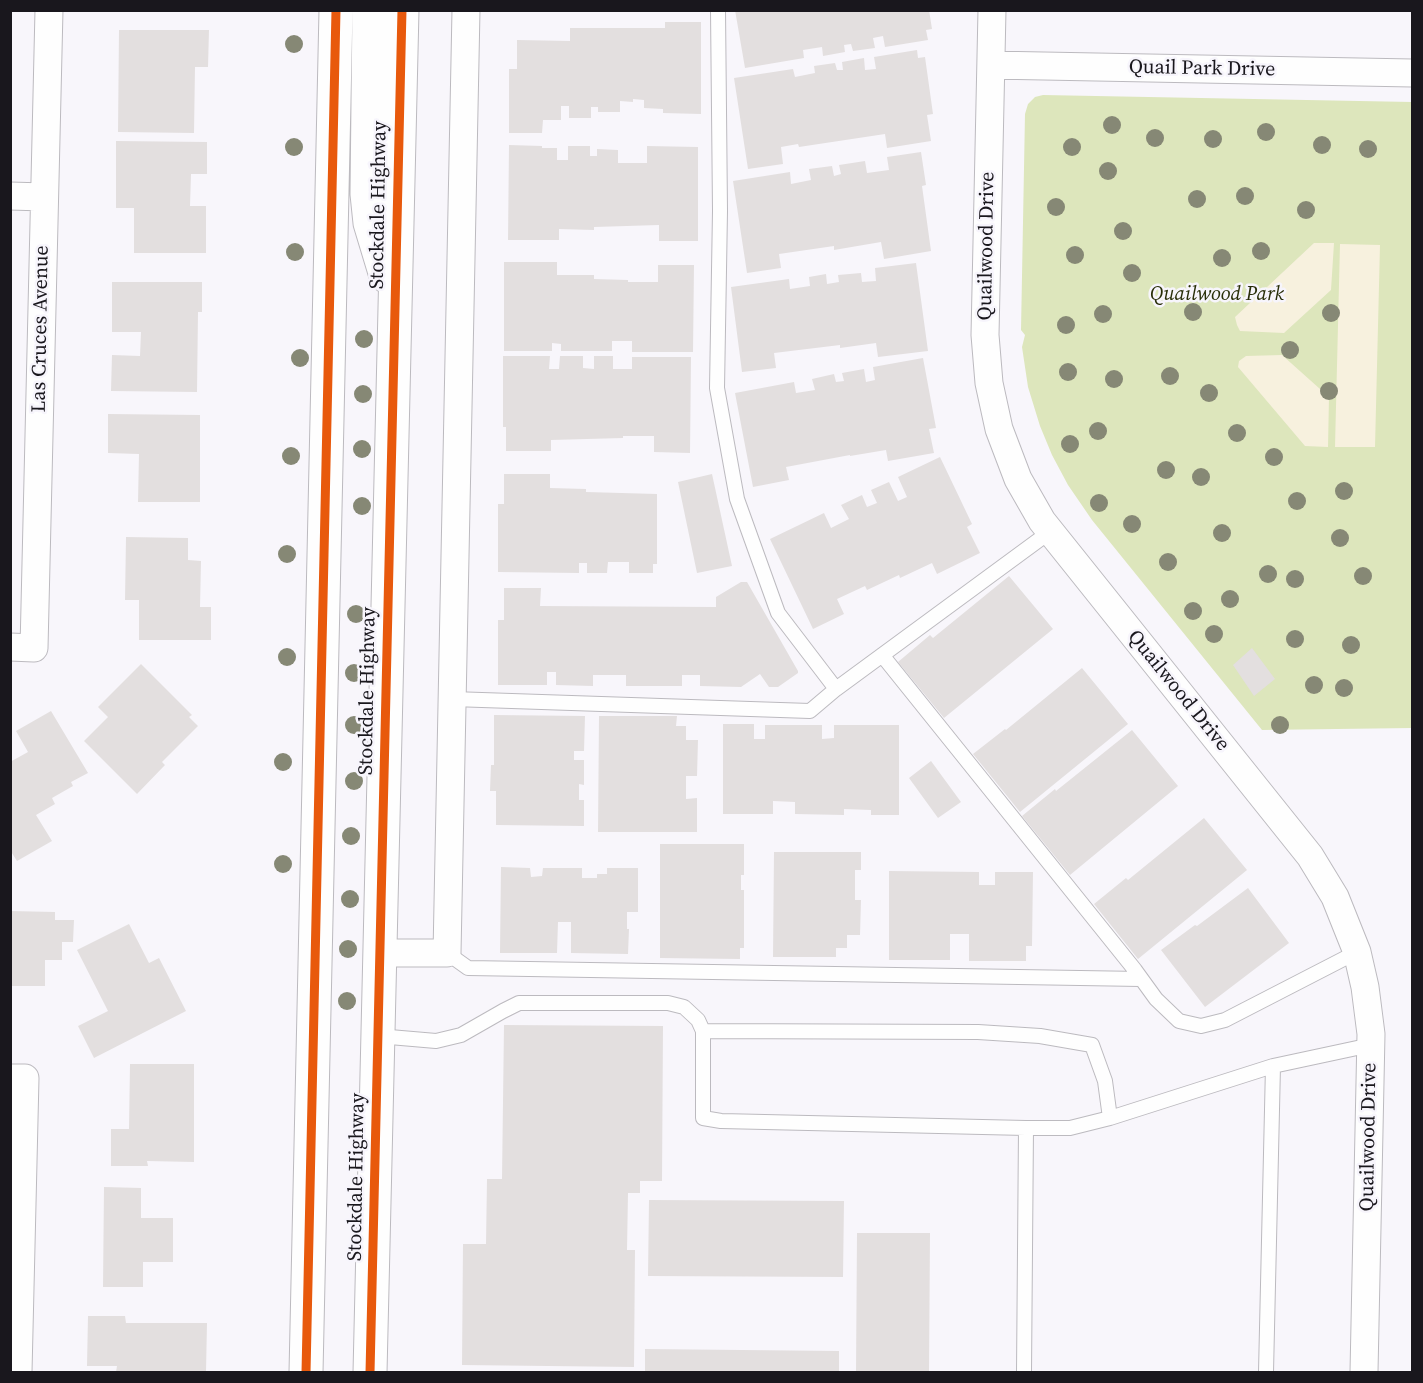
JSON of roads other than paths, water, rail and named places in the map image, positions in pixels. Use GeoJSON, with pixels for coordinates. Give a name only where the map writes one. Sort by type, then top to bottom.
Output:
{"type":"FeatureCollection","features":[{"type":"Feature","properties":{"kind":"main road"},"geometry":{"type":"LineString","coordinates":[[306,1372],[336,10]]}},
{"type":"Feature","properties":{"kind":"main road"},"geometry":{"type":"LineString","coordinates":[[369,10],[367,194],[370,223],[378,255],[394,301]]}},
{"type":"Feature","properties":{"kind":"main road","name":"Stockdale Highway"},"geometry":{"type":"LineString","coordinates":[[370,1372],[402,10]]}},
{"type":"Feature","properties":{"kind":"street","name":"Las Cruces Avenue"},"geometry":{"type":"LineString","coordinates":[[22,648],[44,197],[49,10]]}},
{"type":"Feature","properties":{"kind":"street"},"geometry":{"type":"LineString","coordinates":[[380,953],[447,953],[466,10]]}},
{"type":"Feature","properties":{"kind":"street","name":"Quailwood Drive"},"geometry":{"type":"LineString","coordinates":[[992,10],[985,336],[989,383],[999,429],[1018,479],[1042,521],[1310,856],[1335,897],[1357,952],[1365,987],[1371,1034],[1364,1372]]}},
{"type":"Feature","properties":{"kind":"street","name":"Quail Park Drive"},"geometry":{"type":"LineString","coordinates":[[991,65],[1413,73]]}},
{"type":"Feature","properties":{"kind":"street"},"geometry":{"type":"LineString","coordinates":[[10,196],[44,197]]}},
{"type":"Feature","properties":{"kind":"street"},"geometry":{"type":"LineString","coordinates":[[18,1078],[18,1372]]}},
{"type":"Feature","properties":{"kind":"lane"},"geometry":{"type":"LineString","coordinates":[[718,10],[720,212],[717,388],[737,499],[778,613],[836,689]]}},
{"type":"Feature","properties":{"kind":"lane"},"geometry":{"type":"LineString","coordinates":[[452,699],[810,711],[836,689],[1051,531]]}},
{"type":"Feature","properties":{"kind":"lane"},"geometry":{"type":"LineString","coordinates":[[882,655],[1156,999],[1179,1021],[1201,1026],[1225,1020],[1357,952]]}},
{"type":"Feature","properties":{"kind":"lane"},"geometry":{"type":"LineString","coordinates":[[447,953],[468,968],[1141,979]]}},
{"type":"Feature","properties":{"kind":"lane"},"geometry":{"type":"LineString","coordinates":[[378,1036],[436,1041],[461,1035],[519,1003],[668,1003],[684,1007],[698,1020],[704,1031],[703,1118],[721,1121],[1026,1128],[1070,1128],[1110,1118],[1273,1066],[1371,1045]]}},
{"type":"Feature","properties":{"kind":"lane"},"geometry":{"type":"LineString","coordinates":[[704,1031],[978,1032],[1040,1036],[1092,1045],[1105,1081],[1110,1118]]}},
{"type":"Feature","properties":{"kind":"lane"},"geometry":{"type":"LineString","coordinates":[[1266,1372],[1273,1066]]}},
{"type":"Feature","properties":{"kind":"lane"},"geometry":{"type":"LineString","coordinates":[[1024,1372],[1026,1128]]}},
{"type":"Feature","properties":{"kind":"park label","name":"Quailwood Park"},"geometry":{"type":"Point","coordinates":[1217,295]}}]}
